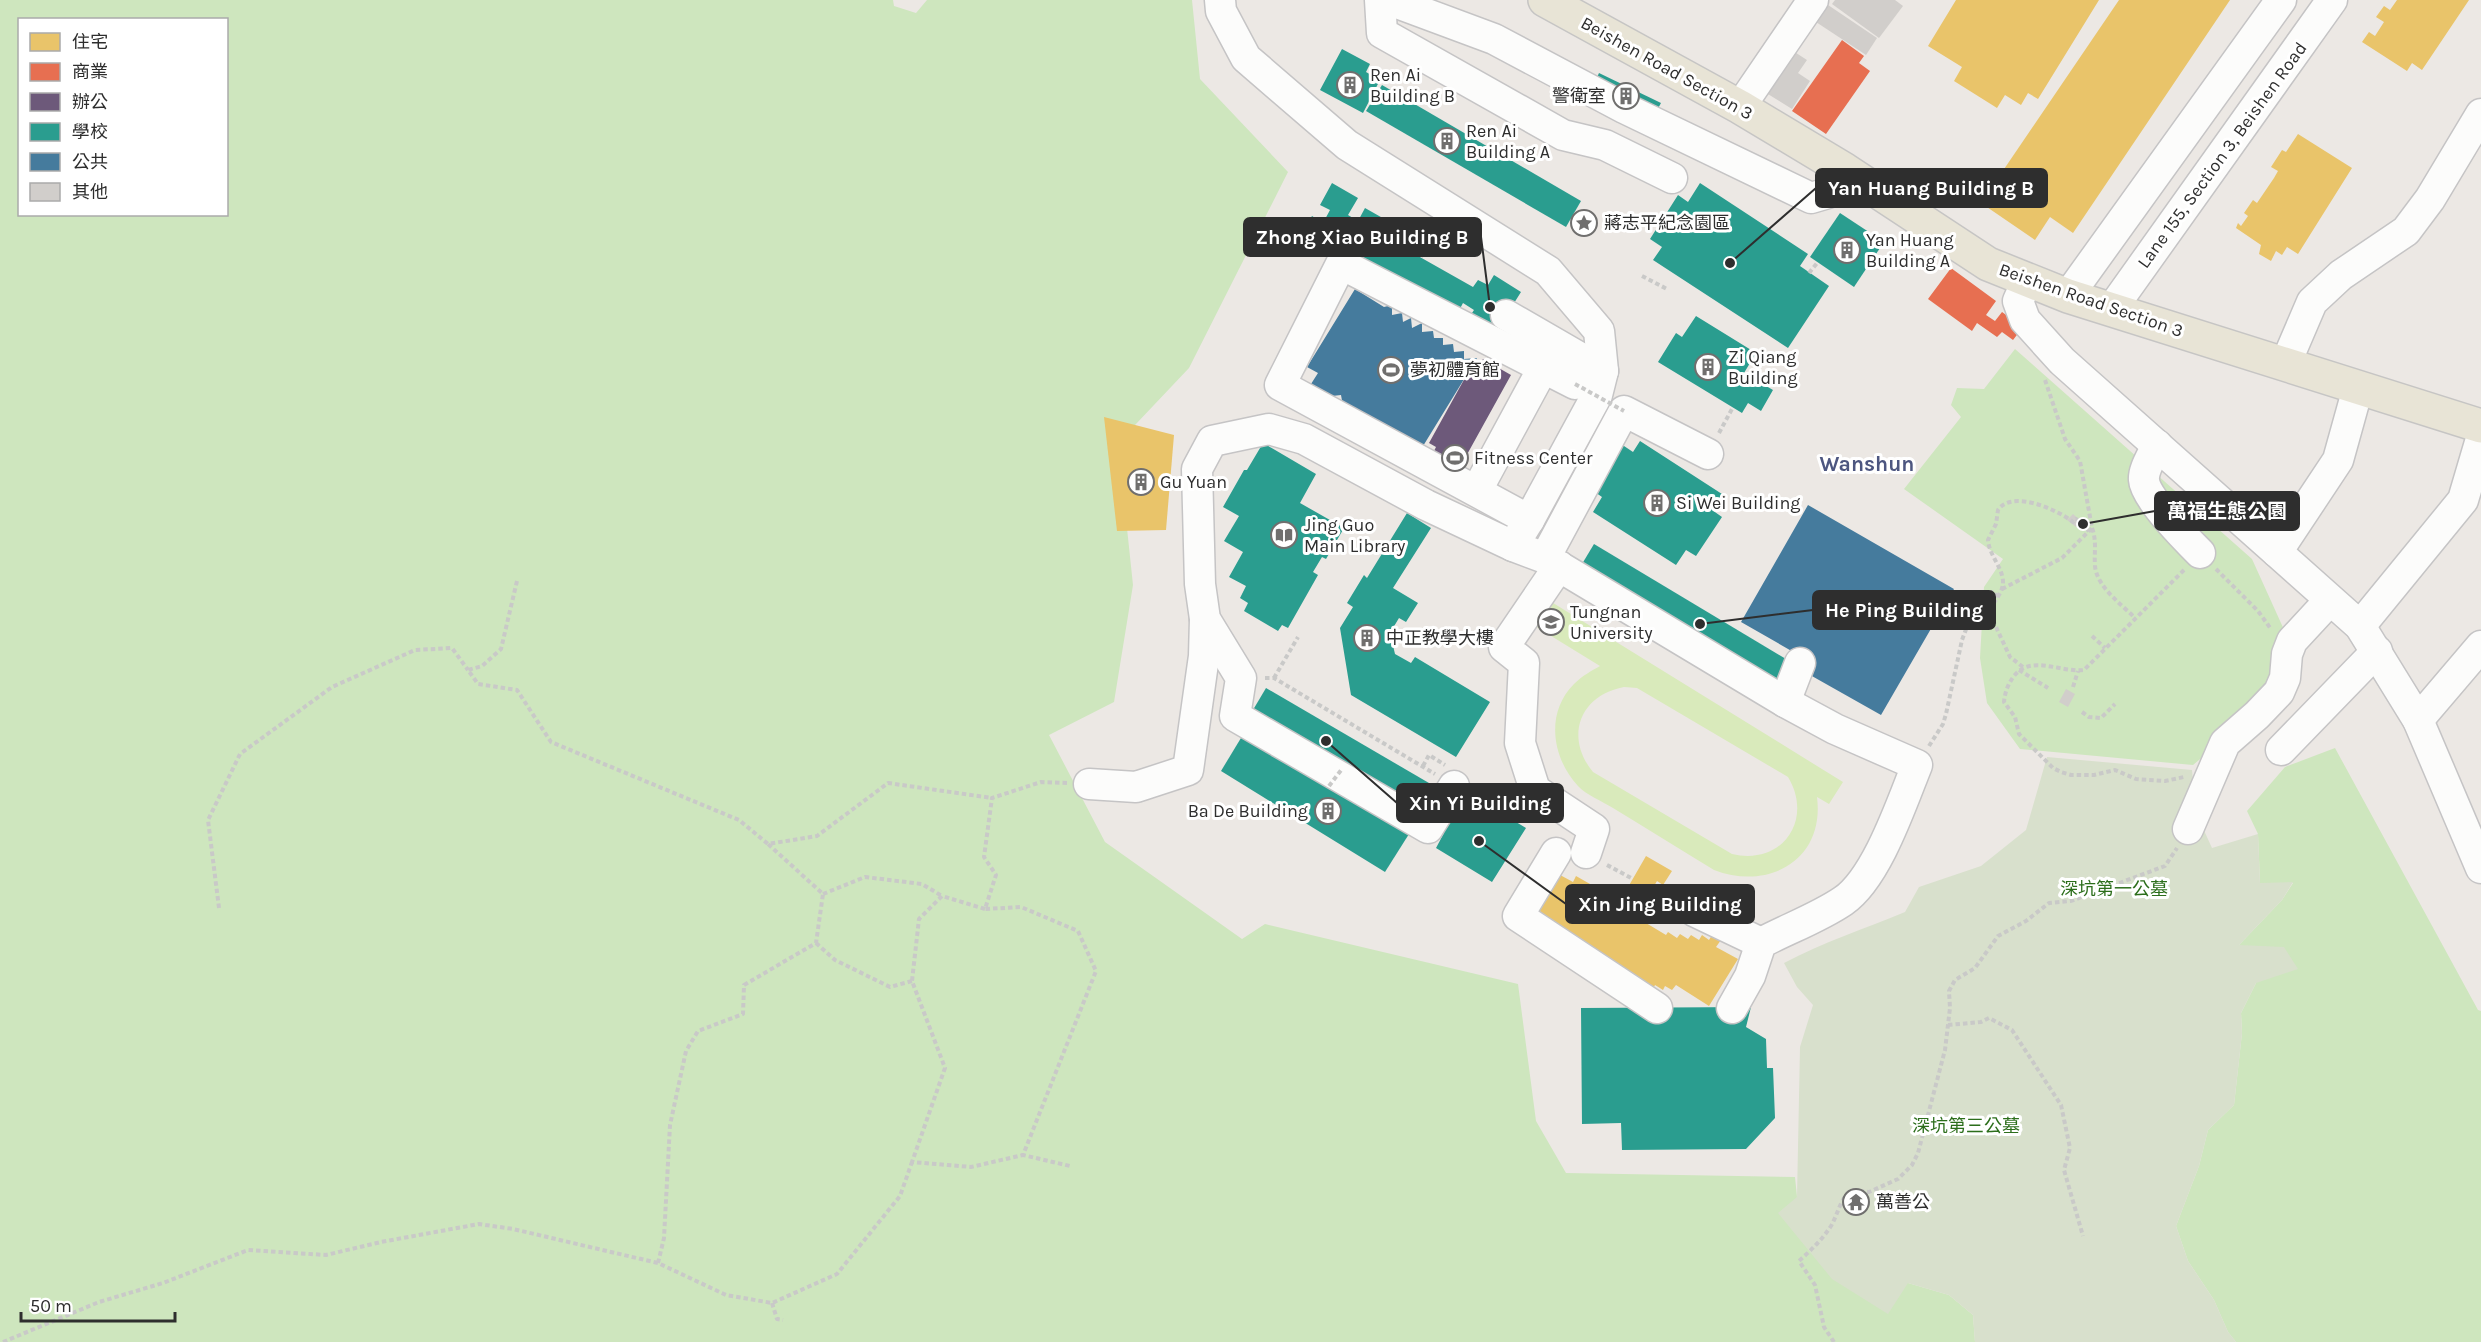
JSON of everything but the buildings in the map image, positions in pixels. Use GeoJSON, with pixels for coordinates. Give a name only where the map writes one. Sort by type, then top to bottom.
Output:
{"type":"FeatureCollection","features":[{"type":"Feature","properties":{"kind":"main road","name":"Beishen Road Section 3"},"geometry":{"type":"LineString","coordinates":[[1545,0],[1740,107],[1845,170],[1988,264],[2068,296],[2481,426]]}},
{"type":"Feature","properties":{"kind":"street"},"geometry":{"type":"LineString","coordinates":[[1220,0],[1221,11],[1246,58],[1347,145],[1548,271],[1599,331],[1603,371],[1597,395],[1513,546]]}},
{"type":"Feature","properties":{"kind":"street"},"geometry":{"type":"LineString","coordinates":[[1380,0],[1382,33],[1563,135],[1605,145],[1672,178]]}},
{"type":"Feature","properties":{"kind":"street"},"geometry":{"type":"LineString","coordinates":[[1389,0],[1494,39],[1624,108],[1811,198],[1828,193],[1845,170]]}},
{"type":"Feature","properties":{"kind":"street"},"geometry":{"type":"LineString","coordinates":[[1740,107],[1813,0]]}},
{"type":"Feature","properties":{"kind":"street"},"geometry":{"type":"LineString","coordinates":[[2068,296],[2281,0]]}},
{"type":"Feature","properties":{"kind":"street","name":"Lane 155, Section 3, Beishen Road"},"geometry":{"type":"LineString","coordinates":[[2111,310],[2332,0]]}},
{"type":"Feature","properties":{"kind":"street"},"geometry":{"type":"LineString","coordinates":[[2285,365],[2312,302],[2341,275],[2406,231],[2430,199],[2481,114]]}},
{"type":"Feature","properties":{"kind":"street"},"geometry":{"type":"LineString","coordinates":[[1529,520],[1280,385],[1341,264],[1575,384]]}},
{"type":"Feature","properties":{"kind":"street"},"geometry":{"type":"LineString","coordinates":[[2027,281],[2018,301],[2025,320],[2062,362],[2360,626],[2418,720],[2481,868]]}},
{"type":"Feature","properties":{"kind":"street"},"geometry":{"type":"LineString","coordinates":[[1506,315],[1603,371]]}},
{"type":"Feature","properties":{"kind":"street"},"geometry":{"type":"LineString","coordinates":[[1477,490],[1543,368]]}},
{"type":"Feature","properties":{"kind":"street"},"geometry":{"type":"LineString","coordinates":[[2277,552],[2338,460],[2358,388]]}},
{"type":"Feature","properties":{"kind":"street"},"geometry":{"type":"LineString","coordinates":[[1586,853],[1594,829],[1535,790],[1520,743],[1524,663],[1504,647],[1552,562],[1624,411],[1708,454]]}},
{"type":"Feature","properties":{"kind":"street"},"geometry":{"type":"LineString","coordinates":[[1089,784],[1136,787],[1188,770],[1203,656],[1205,619],[1200,584],[1197,469],[1212,441],[1269,429],[1304,440],[1426,505],[1552,562],[1785,702],[1835,729],[1917,765],[1884,846],[1870,871],[1844,900],[1761,943],[1750,976],[1732,1008]]}},
{"type":"Feature","properties":{"kind":"street"},"geometry":{"type":"LineString","coordinates":[[2360,626],[2472,503],[2481,439]]}},
{"type":"Feature","properties":{"kind":"street"},"geometry":{"type":"LineString","coordinates":[[2157,446],[2145,473],[2146,488],[2185,538],[2193,560]]}},
{"type":"Feature","properties":{"kind":"street"},"geometry":{"type":"LineString","coordinates":[[2188,829],[2225,742],[2269,704],[2278,692],[2285,678],[2288,648],[2297,633],[2330,600]]}},
{"type":"Feature","properties":{"kind":"street"},"geometry":{"type":"LineString","coordinates":[[1205,619],[1241,678],[1235,716],[1428,828],[1459,778]]}},
{"type":"Feature","properties":{"kind":"street"},"geometry":{"type":"LineString","coordinates":[[2418,720],[2481,646]]}},
{"type":"Feature","properties":{"kind":"street"},"geometry":{"type":"LineString","coordinates":[[2281,750],[2377,651]]}},
{"type":"Feature","properties":{"kind":"street"},"geometry":{"type":"LineString","coordinates":[[1785,702],[1800,663]]}},
{"type":"Feature","properties":{"kind":"street"},"geometry":{"type":"LineString","coordinates":[[1556,853],[1518,916],[1657,1008]]}},
{"type":"Feature","properties":{"kind":"street"},"geometry":{"type":"LineString","coordinates":[[1694,911],[1761,943]]}},
{"type":"Feature","properties":{"kind":"path"},"geometry":{"type":"LineString","coordinates":[[1421,257],[1437,222]]}},
{"type":"Feature","properties":{"kind":"path"},"geometry":{"type":"LineString","coordinates":[[1809,273],[1817,263]]}},
{"type":"Feature","properties":{"kind":"path"},"geometry":{"type":"LineString","coordinates":[[1642,276],[1667,289]]}},
{"type":"Feature","properties":{"kind":"path"},"geometry":{"type":"LineString","coordinates":[[2044,381],[2065,440],[2080,461],[2090,529]]}},
{"type":"Feature","properties":{"kind":"path"},"geometry":{"type":"LineString","coordinates":[[1575,384],[1624,411]]}},
{"type":"Feature","properties":{"kind":"path"},"geometry":{"type":"LineString","coordinates":[[2048,688],[2010,657],[1990,609],[1999,597],[2004,580],[1988,540],[2001,506],[2007,502],[2030,502],[2063,514],[2073,522],[2076,519],[2090,529],[2095,537],[2095,568],[2105,587],[2135,618]]}},
{"type":"Feature","properties":{"kind":"path"},"geometry":{"type":"LineString","coordinates":[[2002,589],[2062,558],[2090,529]]}},
{"type":"Feature","properties":{"kind":"path"},"geometry":{"type":"LineString","coordinates":[[2214,770],[2165,781],[2136,779],[2115,770],[2094,775],[2071,775],[2061,772],[2053,768],[2019,734],[2015,717],[2004,702],[2005,692],[2021,668],[2036,664],[2084,670],[2193,560],[2269,625]]}},
{"type":"Feature","properties":{"kind":"path"},"geometry":{"type":"LineString","coordinates":[[468,670],[482,666],[501,649],[518,582]]}},
{"type":"Feature","properties":{"kind":"path"},"geometry":{"type":"LineString","coordinates":[[1917,765],[1943,724],[1962,640],[1968,624],[1992,592],[1999,597]]}},
{"type":"Feature","properties":{"kind":"path"},"geometry":{"type":"LineString","coordinates":[[2092,636],[2105,648]]}},
{"type":"Feature","properties":{"kind":"path"},"geometry":{"type":"LineString","coordinates":[[1274,678],[1298,637]]}},
{"type":"Feature","properties":{"kind":"path"},"geometry":{"type":"LineString","coordinates":[[219,908],[208,820],[240,754],[332,687],[415,650],[452,648],[478,684],[517,690],[551,742],[739,820],[823,894]]}},
{"type":"Feature","properties":{"kind":"path"},"geometry":{"type":"LineString","coordinates":[[2073,687],[2078,670]]}},
{"type":"Feature","properties":{"kind":"path"},"geometry":{"type":"LineString","coordinates":[[1241,678],[1274,678],[1423,766],[1459,778]]}},
{"type":"Feature","properties":{"kind":"path"},"geometry":{"type":"LineString","coordinates":[[2082,712],[2089,717],[2101,717],[2115,704]]}},
{"type":"Feature","properties":{"kind":"path"},"geometry":{"type":"LineString","coordinates":[[1423,766],[1429,755],[1459,778],[1526,816]]}},
{"type":"Feature","properties":{"kind":"path"},"geometry":{"type":"LineString","coordinates":[[1329,786],[1342,769]]}},
{"type":"Feature","properties":{"kind":"path"},"geometry":{"type":"LineString","coordinates":[[768,844],[817,836],[888,783],[992,798],[1041,782],[1089,784]]}},
{"type":"Feature","properties":{"kind":"path"},"geometry":{"type":"LineString","coordinates":[[985,909],[996,875],[984,857],[992,798]]}},
{"type":"Feature","properties":{"kind":"path"},"geometry":{"type":"LineString","coordinates":[[1834,1342],[1824,1327],[1815,1286],[1799,1262],[1819,1243],[1832,1225],[1845,1195],[1851,1190],[1869,1192],[1898,1179],[1918,1153],[1945,1050],[1949,991],[1955,980],[1976,968],[1998,936],[2026,921],[2049,903],[2071,901],[2165,866],[2188,829]]}},
{"type":"Feature","properties":{"kind":"path"},"geometry":{"type":"LineString","coordinates":[[823,894],[865,877],[922,884],[942,896],[985,909],[1021,907],[1078,931],[1096,970],[1023,1155]]}},
{"type":"Feature","properties":{"kind":"path"},"geometry":{"type":"LineString","coordinates":[[816,944],[823,894]]}},
{"type":"Feature","properties":{"kind":"path"},"geometry":{"type":"LineString","coordinates":[[3,1342],[99,1302],[162,1283],[248,1250],[326,1255],[381,1242],[479,1224],[513,1229],[658,1263],[726,1295],[772,1303],[837,1274],[900,1196],[945,1068],[912,981],[919,919],[942,896]]}},
{"type":"Feature","properties":{"kind":"path"},"geometry":{"type":"LineString","coordinates":[[816,944],[835,960],[890,987],[912,981]]}},
{"type":"Feature","properties":{"kind":"path"},"geometry":{"type":"LineString","coordinates":[[658,1263],[664,1238],[670,1125],[686,1051],[698,1031],[743,1014],[744,985],[816,944]]}},
{"type":"Feature","properties":{"kind":"path"},"geometry":{"type":"LineString","coordinates":[[1948,1025],[1981,1022],[1989,1018],[2012,1030],[2054,1092],[2061,1105],[2070,1148],[2064,1170],[2083,1236]]}},
{"type":"Feature","properties":{"kind":"path"},"geometry":{"type":"LineString","coordinates":[[912,1162],[971,1167],[1023,1155],[1070,1166]]}},
{"type":"Feature","properties":{"kind":"path"},"geometry":{"type":"LineString","coordinates":[[772,1303],[777,1319],[783,1320]]}},
{"type":"Feature","properties":{"kind":"green space"},"geometry":{"type":"Polygon","coordinates":[[[0,0],[893,0],[894,6],[916,13],[927,0],[1192,0],[1200,79],[1288,172],[1189,368],[1118,443],[1133,585],[1114,702],[1049,735],[1105,842],[1242,939],[1265,924],[1518,984],[1536,1121],[1566,1173],[1795,1177],[1797,1197],[1908,1283],[1949,1295],[1973,1315],[1975,1342],[0,1342],[0,0]]]}},
{"type":"Feature","properties":{"kind":"green space"},"geometry":{"type":"Polygon","coordinates":[[[2015,349],[2252,559],[2300,665],[2255,713],[2193,765],[2020,749],[1987,703],[1980,658],[1984,587],[2003,559],[1904,489],[1961,417],[1951,405],[1957,388],[1984,389],[2015,349]]]}},
{"type":"Feature","properties":{"kind":"green space"},"geometry":{"type":"Polygon","coordinates":[[[1545,598],[1843,782],[1829,804],[1817,797],[1817,819],[1812,838],[1802,853],[1789,865],[1773,873],[1754,876],[1735,875],[1714,870],[1581,789],[1562,762],[1555,735],[1556,722],[1559,708],[1574,684],[1600,666],[1530,623],[1545,598]],[[1624,687],[1609,692],[1587,708],[1581,719],[1578,732],[1579,745],[1584,759],[1593,772],[1732,854],[1750,856],[1766,853],[1779,846],[1795,823],[1797,809],[1795,793],[1788,777],[1637,688],[1624,687]]]}},
{"type":"Feature","properties":{"kind":"green space"},"geometry":{"type":"Polygon","coordinates":[[[2335,748],[2478,1010],[2481,1011],[2481,1342],[2236,1342],[2228,1332],[2214,1300],[2188,1261],[2176,1226],[2199,1166],[2208,1130],[2234,1105],[2242,1033],[2241,1013],[2256,983],[2239,945],[2282,900],[2293,883],[2260,883],[2258,834],[2247,811],[2285,767],[2335,748]]]}},
{"type":"Feature","properties":{"kind":"green space","name":"深坑第三公墓"},"geometry":{"type":"Polygon","coordinates":[[[2047,757],[2192,770],[2196,813],[2212,848],[2258,834],[2260,883],[2293,882],[2282,900],[2239,945],[2284,947],[2298,969],[2256,983],[2241,1013],[2242,1033],[2234,1105],[2208,1130],[2199,1166],[2176,1226],[2188,1261],[2214,1300],[2228,1332],[2236,1342],[1975,1342],[1973,1315],[1949,1295],[1908,1283],[1888,1314],[1832,1279],[1778,1213],[1797,1197],[1800,1047],[1813,1005],[1797,987],[1784,963],[1829,942],[1905,912],[1919,887],[1981,866],[2026,830],[2047,757]]]}},
{"type":"Feature","properties":{"kind":"place","name":"Ren Ai Building B"},"geometry":{"type":"Point","coordinates":[1350,85]}},
{"type":"Feature","properties":{"kind":"place","name":"警衛室"},"geometry":{"type":"Point","coordinates":[1626,96]}},
{"type":"Feature","properties":{"kind":"place","name":"Ren Ai Building A"},"geometry":{"type":"Point","coordinates":[1447,141]}},
{"type":"Feature","properties":{"kind":"place","name":"蔣志平紀念園區"},"geometry":{"type":"Point","coordinates":[1584,223]}},
{"type":"Feature","properties":{"kind":"place","name":"Yan Huang Building A"},"geometry":{"type":"Point","coordinates":[1847,250]}},
{"type":"Feature","properties":{"kind":"place","name":"Yan Huang Building B"},"geometry":{"type":"Point","coordinates":[1730,263]}},
{"type":"Feature","properties":{"kind":"place","name":"Zhong Xiao Building B"},"geometry":{"type":"Point","coordinates":[1490,307]}},
{"type":"Feature","properties":{"kind":"place","name":"Zi Qiang Building"},"geometry":{"type":"Point","coordinates":[1708,367]}},
{"type":"Feature","properties":{"kind":"place","name":"夢初體育館"},"geometry":{"type":"Point","coordinates":[1391,370]}},
{"type":"Feature","properties":{"kind":"place","name":"Fitness Center"},"geometry":{"type":"Point","coordinates":[1455,458]}},
{"type":"Feature","properties":{"kind":"place","name":"Gu Yuan"},"geometry":{"type":"Point","coordinates":[1141,482]}},
{"type":"Feature","properties":{"kind":"place","name":"Si Wei Building"},"geometry":{"type":"Point","coordinates":[1657,503]}},
{"type":"Feature","properties":{"kind":"place","name":"萬福生態公園"},"geometry":{"type":"Point","coordinates":[2083,524]}},
{"type":"Feature","properties":{"kind":"place","name":"Jing Guo Main Library"},"geometry":{"type":"Point","coordinates":[1284,535]}},
{"type":"Feature","properties":{"kind":"place","name":"Tungnan University"},"geometry":{"type":"Point","coordinates":[1551,622]}},
{"type":"Feature","properties":{"kind":"place","name":"He Ping Building"},"geometry":{"type":"Point","coordinates":[1700,624]}},
{"type":"Feature","properties":{"kind":"place","name":"中正教學大樓"},"geometry":{"type":"Point","coordinates":[1367,638]}},
{"type":"Feature","properties":{"kind":"place","name":"Xin Yi Building"},"geometry":{"type":"Point","coordinates":[1326,741]}},
{"type":"Feature","properties":{"kind":"place","name":"Ba De Building"},"geometry":{"type":"Point","coordinates":[1328,811]}},
{"type":"Feature","properties":{"kind":"place","name":"Xin Jing Building"},"geometry":{"type":"Point","coordinates":[1479,841]}},
{"type":"Feature","properties":{"kind":"place","name":"萬善公"},"geometry":{"type":"Point","coordinates":[1856,1202]}},
{"type":"Feature","properties":{"kind":"district","name":"Wanshun"},"geometry":{"type":"Point","coordinates":[1867,464]}},
{"type":"Feature","properties":{"kind":"park label","name":"深坑第一公墓"},"geometry":{"type":"Point","coordinates":[2114,889]}}]}
